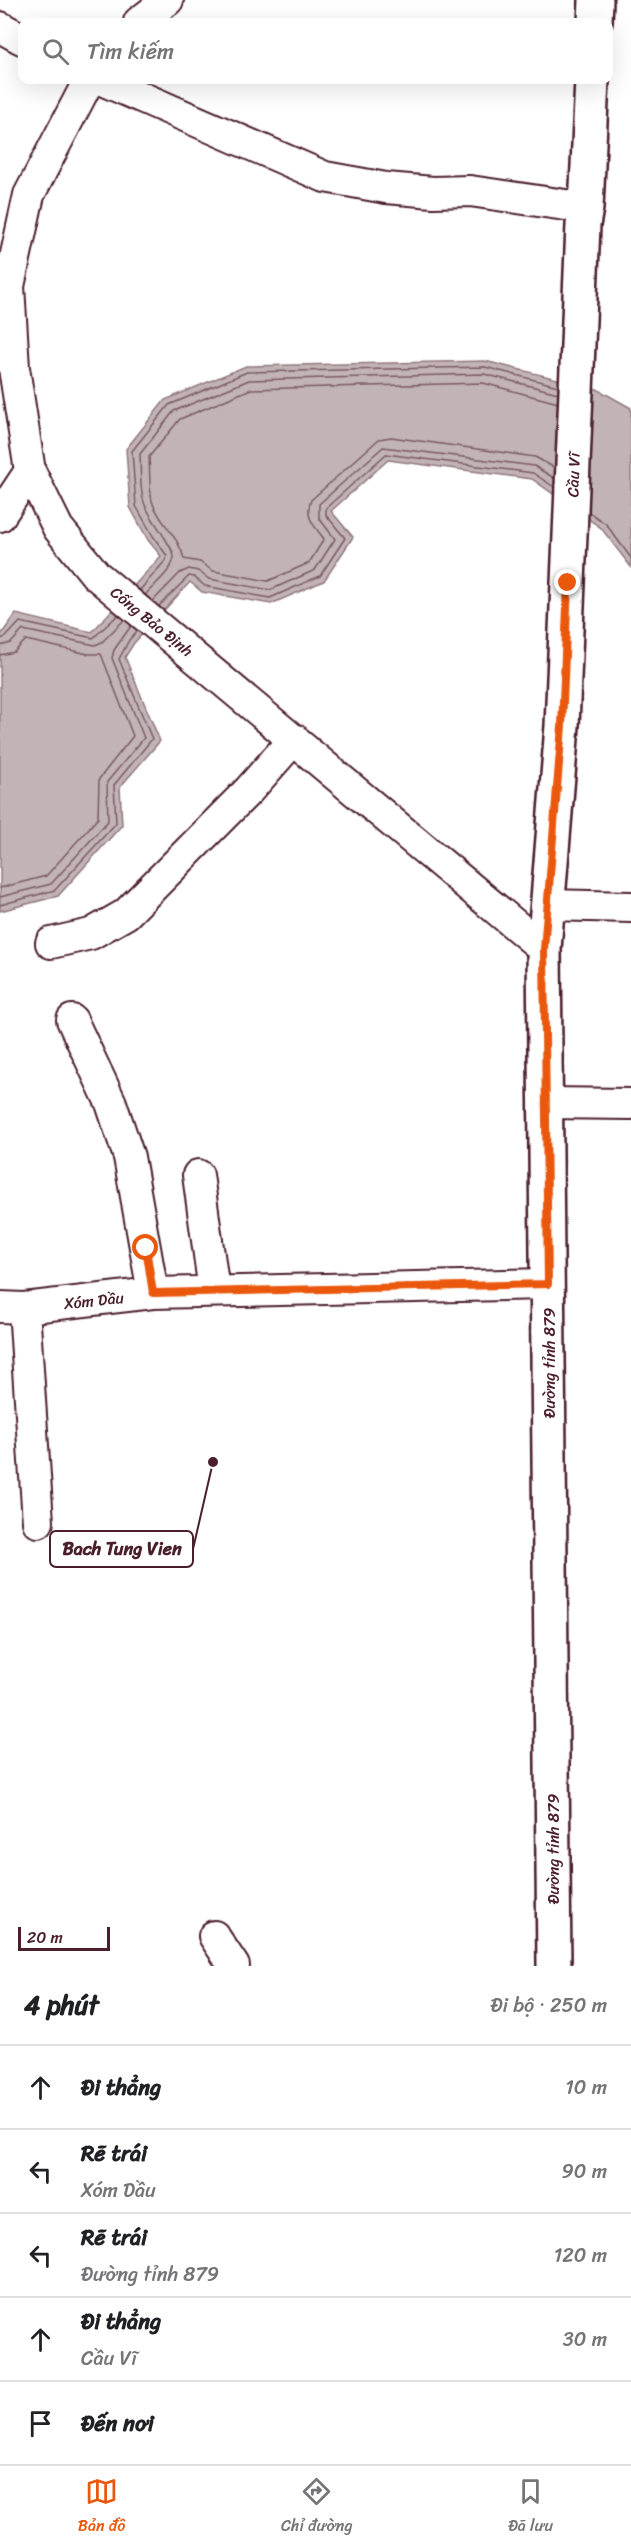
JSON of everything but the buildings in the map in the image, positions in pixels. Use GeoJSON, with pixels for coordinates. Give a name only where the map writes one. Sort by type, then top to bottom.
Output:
{"type":"FeatureCollection","features":[{"type":"Feature","properties":{"kind":"main road"},"geometry":{"type":"LineString","coordinates":[[595,18],[596,0]]}},
{"type":"Feature","properties":{"kind":"main road"},"geometry":{"type":"LineString","coordinates":[[585,216],[592,84]]}},
{"type":"Feature","properties":{"kind":"main road","name":"Cầu Vĩ"},"geometry":{"type":"LineString","coordinates":[[562,726],[585,216]]}},
{"type":"Feature","properties":{"kind":"main road","name":"Đường tỉnh 879"},"geometry":{"type":"LineString","coordinates":[[554,1966],[544,949],[562,726]]}},
{"type":"Feature","properties":{"kind":"street"},"geometry":{"type":"LineString","coordinates":[[144,18],[168,0]]}},
{"type":"Feature","properties":{"kind":"street"},"geometry":{"type":"LineString","coordinates":[[0,27],[18,37]]}},
{"type":"Feature","properties":{"kind":"street","name":"Cống Bảo Định"},"geometry":{"type":"LineString","coordinates":[[86,84],[29,195],[9,286],[14,369],[30,471],[58,528],[96,575],[544,949]]}},
{"type":"Feature","properties":{"kind":"street"},"geometry":{"type":"LineString","coordinates":[[111,84],[326,177],[386,188],[434,192],[470,191],[585,216]]}},
{"type":"Feature","properties":{"kind":"street"},"geometry":{"type":"LineString","coordinates":[[0,516],[30,471]]}},
{"type":"Feature","properties":{"kind":"street"},"geometry":{"type":"LineString","coordinates":[[51,943],[90,934],[126,914],[249,790],[294,739]]}},
{"type":"Feature","properties":{"kind":"street"},"geometry":{"type":"LineString","coordinates":[[546,905],[631,907]]}},
{"type":"Feature","properties":{"kind":"street"},"geometry":{"type":"LineString","coordinates":[[72,1020],[111,1103],[129,1157],[153,1293]]}},
{"type":"Feature","properties":{"kind":"street"},"geometry":{"type":"LineString","coordinates":[[546,1103],[631,1104]]}},
{"type":"Feature","properties":{"kind":"street"},"geometry":{"type":"LineString","coordinates":[[198,1175],[214,1291]]}},
{"type":"Feature","properties":{"kind":"street","name":"Xóm Dầu"},"geometry":{"type":"LineString","coordinates":[[12,1308],[153,1293],[548,1284]]}},
{"type":"Feature","properties":{"kind":"street"},"geometry":{"type":"LineString","coordinates":[[12,1308],[38,1522]]}},
{"type":"Feature","properties":{"kind":"street"},"geometry":{"type":"LineString","coordinates":[[214,1936],[234,1966]]}},
{"type":"Feature","properties":{"kind":"water"},"geometry":{"type":"Polygon","coordinates":[[[485,361],[597,389],[631,408],[631,567],[601,528],[532,479],[388,460],[331,511],[353,537],[324,581],[271,604],[202,592],[190,582],[134,643],[125,657],[160,741],[120,787],[122,825],[58,896],[0,911],[0,636],[16,614],[92,632],[161,556],[148,540],[130,507],[126,449],[165,400],[246,366],[485,361]]]}},
{"type":"Feature","properties":{"kind":"place","name":"Bach Tung Vien"},"geometry":{"type":"Point","coordinates":[213,1462]}},
{"type":"Feature","properties":{"kind":"route"},"geometry":{"type":"LineString","coordinates":[[146,1248],[153,1293],[548,1284],[544,949],[562,726],[568,583]]}}]}
